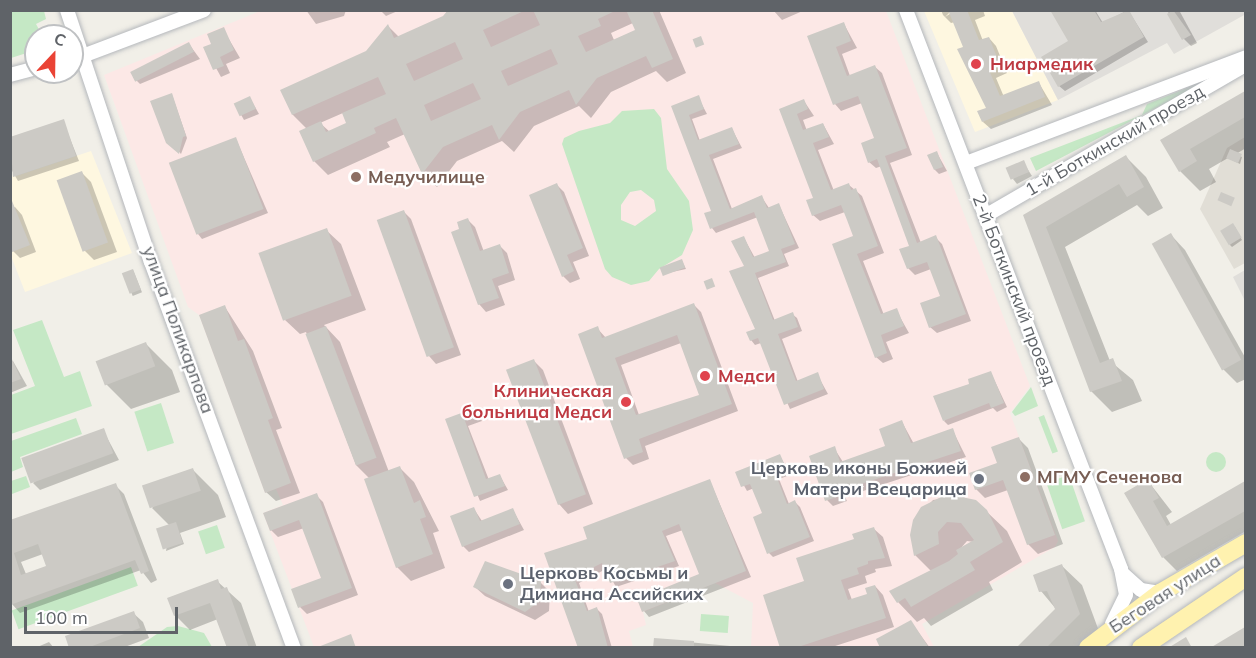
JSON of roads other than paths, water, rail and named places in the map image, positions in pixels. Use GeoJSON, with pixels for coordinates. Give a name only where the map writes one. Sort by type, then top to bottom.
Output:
{"type":"FeatureCollection","features":[{"type":"Feature","properties":{"kind":"main road","name":"Беговая улица"},"geometry":{"type":"LineString","coordinates":[[1088,648],[1105,632],[1160,593],[1245,543]]}},
{"type":"Feature","properties":{"kind":"main road","name":"Беговая улица"},"geometry":{"type":"LineString","coordinates":[[1150,645],[1245,577]]}},
{"type":"Feature","properties":{"kind":"street"},"geometry":{"type":"LineString","coordinates":[[84,55],[204,10]]}},
{"type":"Feature","properties":{"kind":"street","name":"2-й Боткинский проезд"},"geometry":{"type":"LineString","coordinates":[[906,10],[1120,569],[1124,605],[1105,632]]}},
{"type":"Feature","properties":{"kind":"street","name":"1-й Боткинский проезд"},"geometry":{"type":"LineString","coordinates":[[966,163],[1245,57]]}},
{"type":"Feature","properties":{"kind":"street","name":"1-й Боткинский проезд"},"geometry":{"type":"LineString","coordinates":[[985,216],[1245,65]]}},
{"type":"Feature","properties":{"kind":"street","name":"улица Поликарпова"},"geometry":{"type":"LineString","coordinates":[[84,77],[294,648]]}},
{"type":"Feature","properties":{"kind":"street","name":"2-й Боткинский проезд"},"geometry":{"type":"LineString","coordinates":[[1120,569],[1133,585],[1160,593]]}},
{"type":"Feature","properties":{"kind":"place","name":"Ниармедик"},"geometry":{"type":"Point","coordinates":[976,64]}},
{"type":"Feature","properties":{"kind":"place","name":"Медучилище"},"geometry":{"type":"Point","coordinates":[356,177]}},
{"type":"Feature","properties":{"kind":"place","name":"Медси"},"geometry":{"type":"Point","coordinates":[705,376]}},
{"type":"Feature","properties":{"kind":"place","name":"Клиническая больница Медси"},"geometry":{"type":"Point","coordinates":[626,402]}},
{"type":"Feature","properties":{"kind":"place","name":"МГМУ Сеченова"},"geometry":{"type":"Point","coordinates":[1025,477]}},
{"type":"Feature","properties":{"kind":"place","name":"Церковь иконы Божией Матери Всецарица"},"geometry":{"type":"Point","coordinates":[979,479]}},
{"type":"Feature","properties":{"kind":"place","name":"Церковь Косьмы и Димиана Ассийских"},"geometry":{"type":"Point","coordinates":[508,584]}}]}
